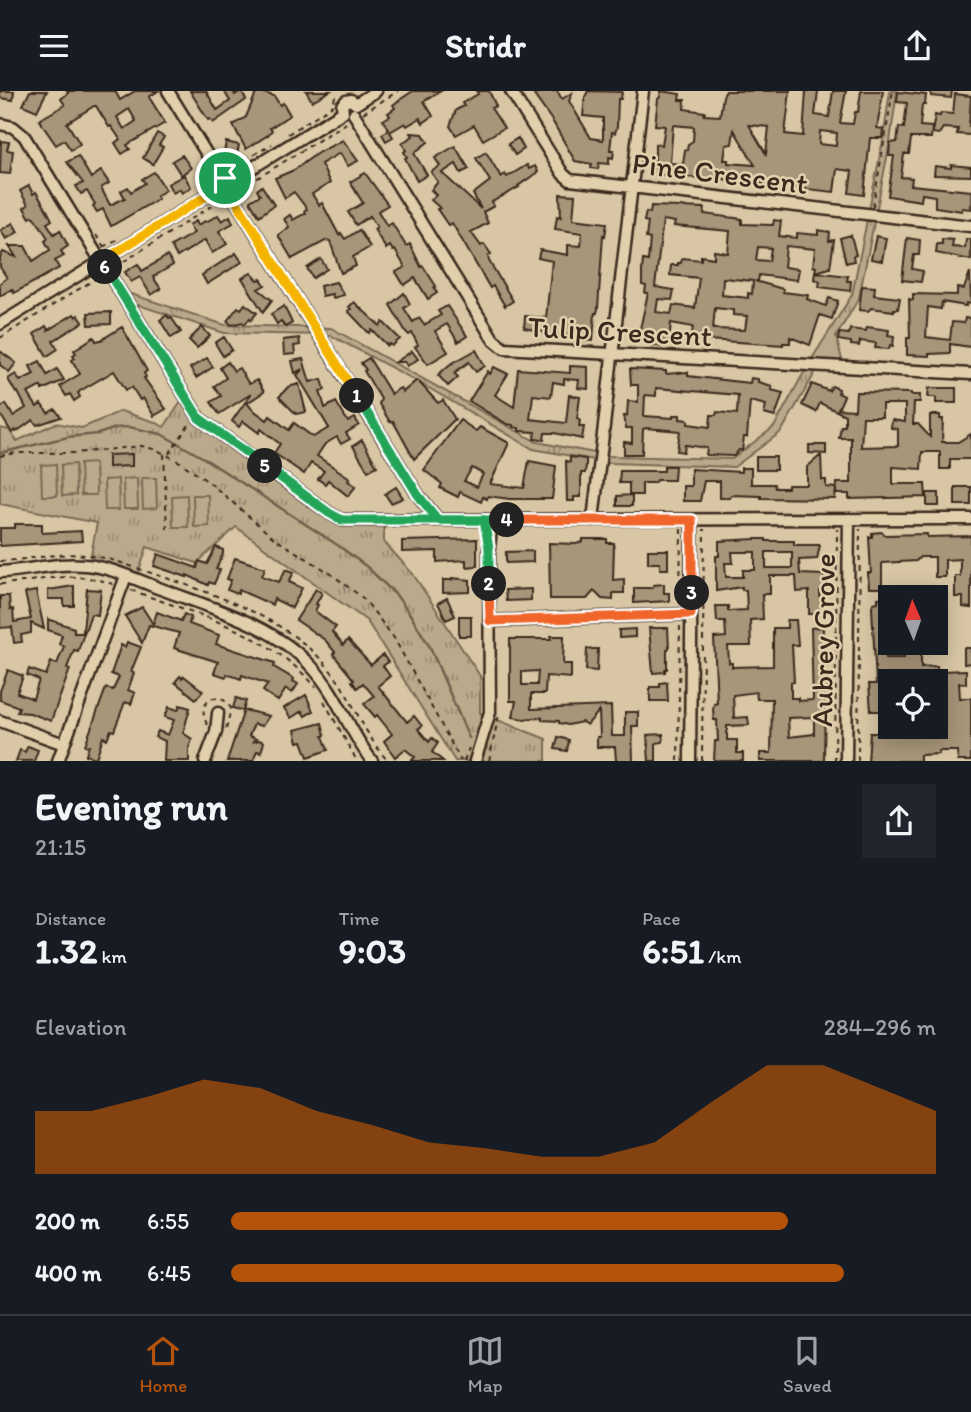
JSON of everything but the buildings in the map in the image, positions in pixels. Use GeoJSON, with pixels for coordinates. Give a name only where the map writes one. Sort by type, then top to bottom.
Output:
{"type":"FeatureCollection","features":[{"type":"Feature","properties":{"kind":"street"},"geometry":{"type":"LineString","coordinates":[[168,91],[418,495],[438,520]]}},
{"type":"Feature","properties":{"kind":"street"},"geometry":{"type":"LineString","coordinates":[[0,324],[352,111],[376,91]]}},
{"type":"Feature","properties":{"kind":"street","name":"Pine Crescent"},"geometry":{"type":"LineString","coordinates":[[511,91],[567,178],[971,226]]}},
{"type":"Feature","properties":{"kind":"street"},"geometry":{"type":"LineString","coordinates":[[593,520],[643,91]]}},
{"type":"Feature","properties":{"kind":"street","name":"Tulip Crescent"},"geometry":{"type":"LineString","coordinates":[[338,92],[498,344],[513,349],[971,374]]}},
{"type":"Feature","properties":{"kind":"street"},"geometry":{"type":"LineString","coordinates":[[0,124],[13,127],[24,136],[104,260],[191,406],[205,423],[336,518],[353,521],[971,519]]}},
{"type":"Feature","properties":{"kind":"street"},"geometry":{"type":"LineString","coordinates":[[418,495],[424,520]]}},
{"type":"Feature","properties":{"kind":"street","name":"Aubrey Grove"},"geometry":{"type":"LineString","coordinates":[[846,761],[849,519]]}},
{"type":"Feature","properties":{"kind":"street"},"geometry":{"type":"LineString","coordinates":[[475,761],[490,712],[488,520]]}},
{"type":"Feature","properties":{"kind":"street"},"geometry":{"type":"LineString","coordinates":[[690,761],[692,520]]}},
{"type":"Feature","properties":{"kind":"street"},"geometry":{"type":"LineString","coordinates":[[0,572],[57,564],[81,564],[102,568],[247,622],[289,645],[311,665],[330,688],[372,761]]}},
{"type":"Feature","properties":{"kind":"street"},"geometry":{"type":"LineString","coordinates":[[58,761],[126,576]]}},
{"type":"Feature","properties":{"kind":"street"},"geometry":{"type":"LineString","coordinates":[[490,621],[691,614]]}},
{"type":"Feature","properties":{"kind":"street"},"geometry":{"type":"LineString","coordinates":[[205,761],[216,732],[218,713]]}},
{"type":"Feature","properties":{"kind":"street"},"geometry":{"type":"LineString","coordinates":[[0,721],[64,744]]}},
{"type":"Feature","properties":{"kind":"path"},"geometry":{"type":"LineString","coordinates":[[0,338],[104,260],[352,111],[398,91]]}},
{"type":"Feature","properties":{"kind":"path"},"geometry":{"type":"LineString","coordinates":[[873,206],[894,91]]}},
{"type":"Feature","properties":{"kind":"path"},"geometry":{"type":"LineString","coordinates":[[286,137],[334,105],[338,92]]}},
{"type":"Feature","properties":{"kind":"path"},"geometry":{"type":"LineString","coordinates":[[230,169],[278,142]]}},
{"type":"Feature","properties":{"kind":"path"},"geometry":{"type":"LineString","coordinates":[[188,418],[195,426]]}},
{"type":"Feature","properties":{"kind":"path"},"geometry":{"type":"LineString","coordinates":[[170,453],[191,422]]}},
{"type":"Feature","properties":{"kind":"path"},"geometry":{"type":"LineString","coordinates":[[0,456],[16,453],[75,453],[129,446],[170,453],[202,476],[275,539],[330,573],[364,599],[394,638],[463,761]]}},
{"type":"Feature","properties":{"kind":"path"},"geometry":{"type":"LineString","coordinates":[[164,453],[167,530]]}},
{"type":"Feature","properties":{"kind":"path"},"geometry":{"type":"LineString","coordinates":[[680,605],[681,528]]}},
{"type":"Feature","properties":{"kind":"path"},"geometry":{"type":"LineString","coordinates":[[702,761],[704,528]]}},
{"type":"Feature","properties":{"kind":"path"},"geometry":{"type":"LineString","coordinates":[[835,761],[837,528]]}},
{"type":"Feature","properties":{"kind":"path"},"geometry":{"type":"LineString","coordinates":[[858,761],[860,528]]}},
{"type":"Feature","properties":{"kind":"path"},"geometry":{"type":"LineString","coordinates":[[0,584],[66,575],[114,584]]}},
{"type":"Feature","properties":{"kind":"path"},"geometry":{"type":"LineString","coordinates":[[129,590],[263,642],[293,664],[316,688]]}},
{"type":"Feature","properties":{"kind":"path"},"geometry":{"type":"LineString","coordinates":[[678,761],[680,623]]}},
{"type":"Feature","properties":{"kind":"path"},"geometry":{"type":"LineString","coordinates":[[323,698],[358,761]]}},
{"type":"Feature","properties":{"kind":"path"},"geometry":{"type":"LineString","coordinates":[[463,761],[471,740]]}},
{"type":"Feature","properties":{"kind":"green space"},"geometry":{"type":"Polygon","coordinates":[[[890,91],[897,91],[890,142],[859,298],[836,337],[844,367],[819,366],[781,432],[734,467],[610,463],[533,449],[415,380],[330,335],[224,333],[126,301],[119,290],[225,325],[331,328],[537,442],[610,456],[732,459],[774,427],[808,365],[852,295],[890,91]]]}},
{"type":"Feature","properties":{"kind":"green space"},"geometry":{"type":"Polygon","coordinates":[[[185,396],[195,412],[329,513],[384,520],[384,542],[413,574],[480,676],[480,713],[546,739],[546,761],[455,761],[367,621],[236,527],[197,563],[147,547],[136,580],[89,565],[97,523],[0,504],[0,428],[9,430],[17,441],[56,423],[82,428],[121,411],[164,427],[185,396]]]}},
{"type":"Feature","properties":{"kind":"green space"},"geometry":{"type":"Polygon","coordinates":[[[95,463],[96,495],[81,495],[80,464],[95,463]]]}},
{"type":"Feature","properties":{"kind":"green space"},"geometry":{"type":"Polygon","coordinates":[[[56,464],[57,496],[42,496],[41,465],[56,464]]]}},
{"type":"Feature","properties":{"kind":"green space"},"geometry":{"type":"Polygon","coordinates":[[[75,464],[76,495],[62,496],[61,465],[75,464]]]}},
{"type":"Feature","properties":{"kind":"green space"},"geometry":{"type":"Polygon","coordinates":[[[137,478],[138,509],[124,509],[123,479],[137,478]]]}},
{"type":"Feature","properties":{"kind":"green space"},"geometry":{"type":"Polygon","coordinates":[[[142,478],[156,478],[157,508],[143,509],[142,478]]]}},
{"type":"Feature","properties":{"kind":"green space"},"geometry":{"type":"Polygon","coordinates":[[[118,479],[119,510],[105,510],[104,480],[118,479]]]}},
{"type":"Feature","properties":{"kind":"green space"},"geometry":{"type":"Polygon","coordinates":[[[187,495],[188,527],[173,527],[172,496],[187,495]]]}},
{"type":"Feature","properties":{"kind":"green space"},"geometry":{"type":"Polygon","coordinates":[[[193,495],[208,495],[209,526],[194,527],[193,495]]]}},
{"type":"Feature","properties":{"kind":"waterway"},"geometry":{"type":"LineString","coordinates":[[0,453],[68,437],[129,427],[161,434],[202,457],[339,546],[367,567],[396,595],[430,647],[469,738]]}},
{"type":"Feature","properties":{"kind":"route"},"geometry":{"type":"LineString","coordinates":[[225,178],[219,181],[219,188],[107,258],[105,267],[199,418],[342,520],[353,521],[438,520],[453,520],[692,520],[691,614],[490,621],[489,548],[484,520],[438,520],[430,512],[229,190],[232,183],[225,178]]}}]}
